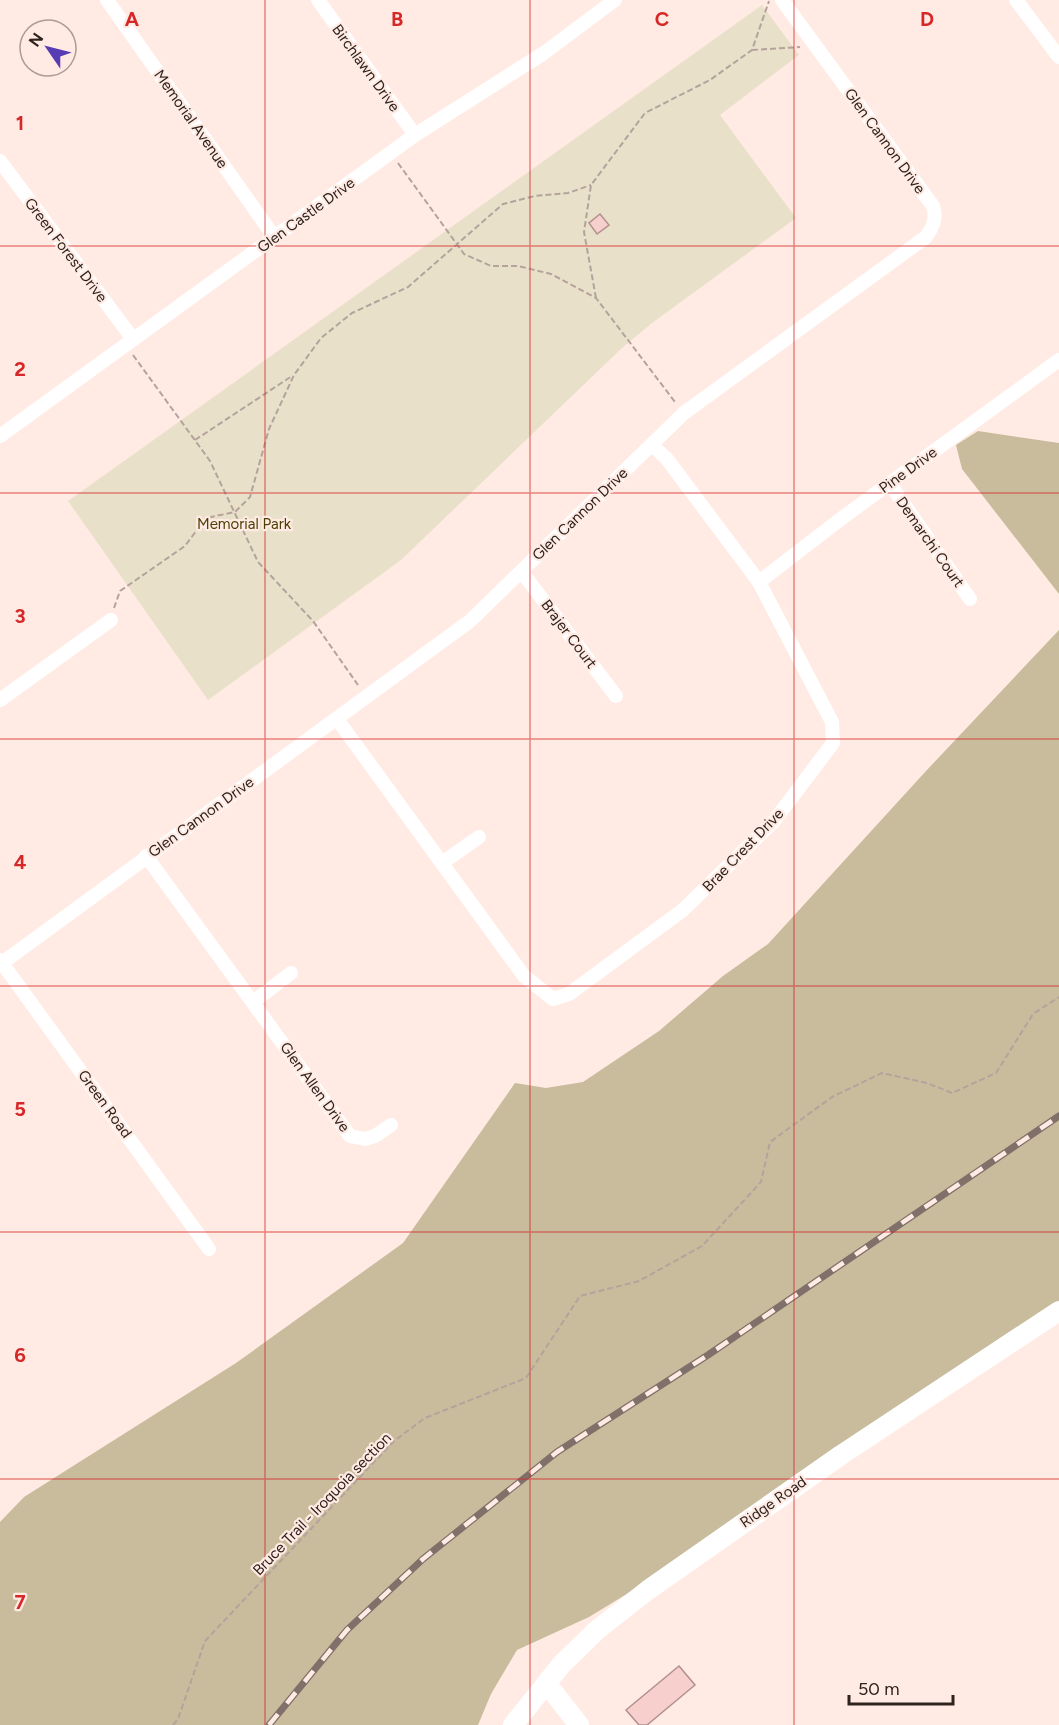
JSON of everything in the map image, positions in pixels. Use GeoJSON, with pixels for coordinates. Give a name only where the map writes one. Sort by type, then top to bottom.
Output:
{"type":"FeatureCollection","features":[{"type":"Feature","properties":{"kind":"main road","name":"Ridge Road"},"geometry":{"type":"LineString","coordinates":[[513,1725],[561,1665],[597,1630],[648,1590],[841,1455],[1059,1311]]}},
{"type":"Feature","properties":{"kind":"main road"},"geometry":{"type":"LineString","coordinates":[[547,1684],[579,1725]]}},
{"type":"Feature","properties":{"kind":"street","name":"Memorial Avenue"},"geometry":{"type":"LineString","coordinates":[[107,0],[275,238]]}},
{"type":"Feature","properties":{"kind":"street","name":"Birchlawn Drive"},"geometry":{"type":"LineString","coordinates":[[318,0],[415,135]]}},
{"type":"Feature","properties":{"kind":"street","name":"Glen Castle Drive"},"geometry":{"type":"LineString","coordinates":[[0,436],[415,135],[544,52],[615,0]]}},
{"type":"Feature","properties":{"kind":"street","name":"Glen Cannon Drive"},"geometry":{"type":"LineString","coordinates":[[1,961],[338,719],[470,621],[684,413],[926,237],[933,227],[935,213],[933,206],[782,0]]}},
{"type":"Feature","properties":{"kind":"street"},"geometry":{"type":"LineString","coordinates":[[1016,0],[1059,57]]}},
{"type":"Feature","properties":{"kind":"street","name":"Green Forest Drive"},"geometry":{"type":"LineString","coordinates":[[0,161],[129,342]]}},
{"type":"Feature","properties":{"kind":"street","name":"Pine Drive"},"geometry":{"type":"LineString","coordinates":[[759,582],[1059,360]]}},
{"type":"Feature","properties":{"kind":"street","name":"Brae Crest Drive"},"geometry":{"type":"LineString","coordinates":[[338,719],[524,976],[553,999],[570,994],[683,910],[774,820],[833,743],[832,722],[759,582],[667,459],[652,445]]}},
{"type":"Feature","properties":{"kind":"street","name":"Demarchi Court"},"geometry":{"type":"LineString","coordinates":[[890,484],[970,599]]}},
{"type":"Feature","properties":{"kind":"street","name":"Brajer Court"},"geometry":{"type":"LineString","coordinates":[[521,571],[616,696]]}},
{"type":"Feature","properties":{"kind":"street"},"geometry":{"type":"LineString","coordinates":[[0,700],[111,620]]}},
{"type":"Feature","properties":{"kind":"street"},"geometry":{"type":"LineString","coordinates":[[442,863],[479,837]]}},
{"type":"Feature","properties":{"kind":"street","name":"Glen Allen Drive"},"geometry":{"type":"LineString","coordinates":[[147,856],[350,1136],[365,1139],[375,1136],[391,1125]]}},
{"type":"Feature","properties":{"kind":"street","name":"Green Road"},"geometry":{"type":"LineString","coordinates":[[1,961],[209,1249]]}},
{"type":"Feature","properties":{"kind":"street"},"geometry":{"type":"LineString","coordinates":[[253,1002],[291,974]]}},
{"type":"Feature","properties":{"kind":"path"},"geometry":{"type":"LineString","coordinates":[[752,50],[769,0]]}},
{"type":"Feature","properties":{"kind":"path"},"geometry":{"type":"LineString","coordinates":[[596,298],[584,231],[591,185],[645,113],[710,80],[752,50],[815,46]]}},
{"type":"Feature","properties":{"kind":"path"},"geometry":{"type":"LineString","coordinates":[[392,153],[464,254],[491,266],[518,266],[551,274],[596,298],[684,413]]}},
{"type":"Feature","properties":{"kind":"path"},"geometry":{"type":"LineString","coordinates":[[111,620],[120,591],[185,546],[206,518],[235,512],[250,497],[269,429],[294,375],[321,338],[352,313],[408,287],[503,204],[535,196],[568,193],[591,185]]}},
{"type":"Feature","properties":{"kind":"path"},"geometry":{"type":"LineString","coordinates":[[129,342],[210,460],[258,562],[313,621],[366,697]]}},
{"type":"Feature","properties":{"kind":"path"},"geometry":{"type":"LineString","coordinates":[[195,440],[294,375]]}},
{"type":"Feature","properties":{"kind":"path","name":"Bruce Trail - Iroquoia section"},"geometry":{"type":"LineString","coordinates":[[173,1725],[178,1719],[205,1641],[394,1442],[425,1418],[526,1378],[580,1296],[639,1281],[702,1246],[761,1182],[770,1142],[832,1097],[882,1073],[927,1083],[952,1093],[996,1073],[1033,1014],[1059,997]]}},
{"type":"Feature","properties":{"kind":"green space","name":"Memorial Park"},"geometry":{"type":"Polygon","coordinates":[[[762,5],[799,55],[720,115],[796,218],[652,323],[622,348],[401,560],[208,700],[68,501],[762,5]]]}},
{"type":"Feature","properties":{"kind":"shaded area"},"geometry":{"type":"Polygon","coordinates":[[[978,431],[1059,443],[1059,594],[962,469],[956,445],[978,431]]]}},
{"type":"Feature","properties":{"kind":"shaded area"},"geometry":{"type":"Polygon","coordinates":[[[1059,630],[1059,1315],[723,1535],[589,1617],[517,1650],[491,1694],[478,1725],[0,1725],[0,1522],[24,1497],[236,1363],[403,1243],[515,1083],[546,1088],[583,1082],[659,1031],[723,976],[768,944],[1059,630]]]}},
{"type":"Feature","properties":{"kind":"building"},"geometry":{"type":"Polygon","coordinates":[[[600,214],[609,225],[597,234],[589,223],[600,214]]]}},
{"type":"Feature","properties":{"kind":"building"},"geometry":{"type":"Polygon","coordinates":[[[679,1666],[695,1685],[647,1725],[639,1725],[626,1710],[679,1666]]]}},
{"type":"Feature","properties":{"kind":"railway"},"geometry":{"type":"LineString","coordinates":[[269,1725],[347,1630],[423,1559],[557,1452],[708,1355],[1059,1116]]}}]}
